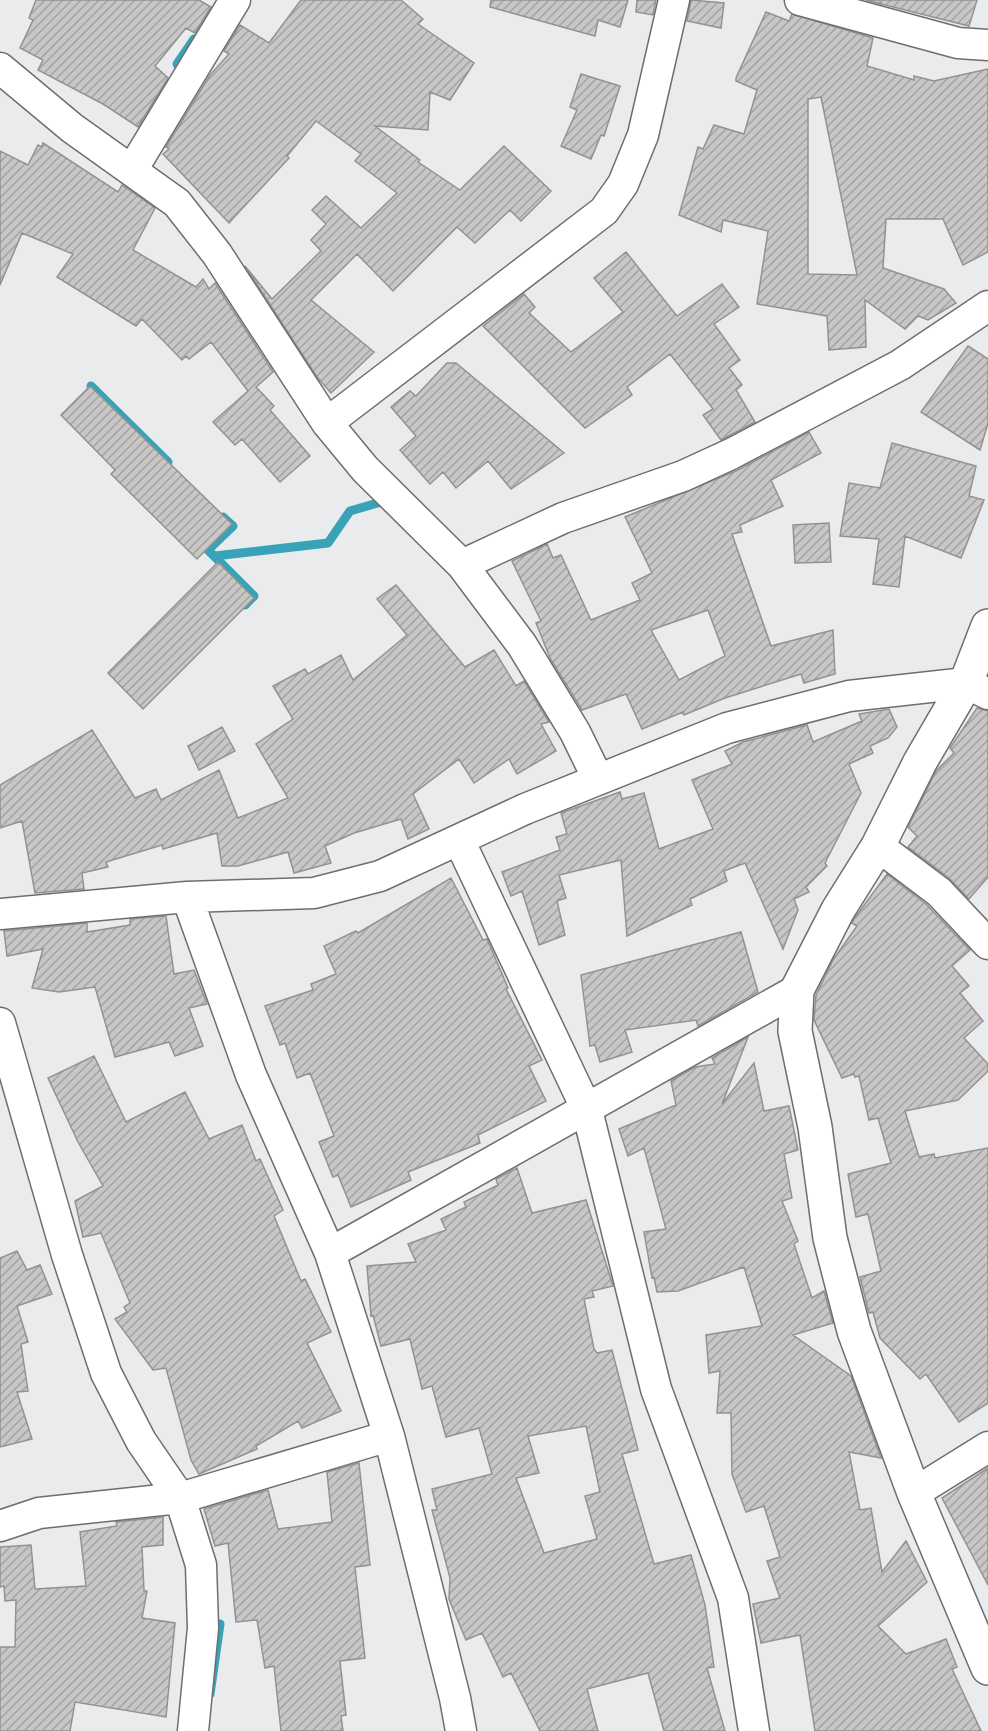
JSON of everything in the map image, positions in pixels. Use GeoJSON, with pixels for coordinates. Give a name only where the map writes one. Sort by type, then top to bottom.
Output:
{"type":"FeatureCollection","features":[{"type":"Feature","properties":{"kind":"main road"},"geometry":{"type":"LineString","coordinates":[[988,626],[977,688],[920,762],[878,846],[838,910],[797,990],[795,1031],[814,1127],[830,1238],[854,1331],[914,1493],[988,1668]]}},
{"type":"Feature","properties":{"kind":"street"},"geometry":{"type":"LineString","coordinates":[[132,170],[235,0]]}},
{"type":"Feature","properties":{"kind":"street"},"geometry":{"type":"LineString","coordinates":[[327,423],[604,211],[623,184],[643,135],[674,0]]}},
{"type":"Feature","properties":{"kind":"street"},"geometry":{"type":"LineString","coordinates":[[800,0],[958,43],[988,45]]}},
{"type":"Feature","properties":{"kind":"street"},"geometry":{"type":"LineString","coordinates":[[0,68],[72,128],[177,203],[217,254],[327,423],[365,469],[462,565],[522,645],[575,732],[598,779]]}},
{"type":"Feature","properties":{"kind":"street"},"geometry":{"type":"LineString","coordinates":[[462,565],[563,518],[683,476],[731,454],[900,365],[988,306]]}},
{"type":"Feature","properties":{"kind":"street"},"geometry":{"type":"LineString","coordinates":[[0,914],[187,897],[314,893],[380,876],[598,779],[728,728],[849,696],[977,688]]}},
{"type":"Feature","properties":{"kind":"street"},"geometry":{"type":"LineString","coordinates":[[459,840],[587,1110],[656,1389],[733,1598],[754,1731]]}},
{"type":"Feature","properties":{"kind":"street"},"geometry":{"type":"LineString","coordinates":[[878,846],[939,892],[988,944]]}},
{"type":"Feature","properties":{"kind":"street"},"geometry":{"type":"LineString","coordinates":[[187,897],[252,1075],[330,1253],[389,1436],[461,1731]]}},
{"type":"Feature","properties":{"kind":"street"},"geometry":{"type":"LineString","coordinates":[[330,1253],[797,990]]}},
{"type":"Feature","properties":{"kind":"street"},"geometry":{"type":"LineString","coordinates":[[0,1023],[67,1255],[106,1373],[141,1440],[180,1498],[201,1566],[203,1628],[193,1731]]}},
{"type":"Feature","properties":{"kind":"street"},"geometry":{"type":"LineString","coordinates":[[0,1526],[39,1513],[180,1498],[389,1436]]}},
{"type":"Feature","properties":{"kind":"street"},"geometry":{"type":"LineString","coordinates":[[914,1493],[988,1448]]}},
{"type":"Feature","properties":{"kind":"building"},"geometry":{"type":"Polygon","coordinates":[[[36,0],[199,0],[211,7],[195,33],[186,28],[155,66],[168,78],[138,127],[103,104],[38,70],[43,60],[20,48],[33,20],[29,18],[36,0]]]}},
{"type":"Feature","properties":{"kind":"building"},"geometry":{"type":"Polygon","coordinates":[[[301,0],[401,0],[423,19],[418,24],[474,63],[450,100],[430,92],[428,130],[375,126],[420,160],[418,162],[460,190],[504,146],[551,191],[521,221],[510,210],[475,243],[457,227],[393,291],[357,254],[311,300],[374,352],[331,393],[317,377],[245,266],[272,299],[321,251],[311,240],[326,224],[312,210],[326,196],[361,228],[397,193],[355,161],[361,154],[316,121],[287,156],[289,158],[229,223],[163,154],[169,149],[166,147],[210,75],[229,54],[224,51],[240,25],[269,43],[301,0]]]}},
{"type":"Feature","properties":{"kind":"building"},"geometry":{"type":"Polygon","coordinates":[[[491,0],[628,0],[620,27],[598,20],[595,36],[490,7],[491,0]]]}},
{"type":"Feature","properties":{"kind":"building"},"geometry":{"type":"Polygon","coordinates":[[[637,0],[656,0],[653,15],[636,12],[637,0]]]}},
{"type":"Feature","properties":{"kind":"building"},"geometry":{"type":"Polygon","coordinates":[[[691,0],[724,3],[721,28],[687,21],[691,0]]]}},
{"type":"Feature","properties":{"kind":"building"},"geometry":{"type":"Polygon","coordinates":[[[866,0],[977,0],[969,26],[866,0]]]}},
{"type":"Feature","properties":{"kind":"building"},"geometry":{"type":"Polygon","coordinates":[[[766,12],[789,21],[792,14],[873,38],[867,66],[914,80],[914,76],[934,81],[988,69],[988,252],[963,265],[943,219],[886,219],[883,268],[944,289],[956,303],[928,320],[918,316],[905,329],[865,300],[866,347],[829,350],[827,316],[757,304],[768,231],[723,220],[721,232],[679,215],[698,147],[703,149],[714,125],[744,134],[757,90],[736,81],[766,12]],[[821,97],[808,99],[808,274],[857,275],[821,97]]]}},
{"type":"Feature","properties":{"kind":"building"},"geometry":{"type":"Polygon","coordinates":[[[581,74],[620,86],[604,136],[601,135],[591,159],[561,146],[577,110],[570,107],[581,74]]]}},
{"type":"Feature","properties":{"kind":"building"},"geometry":{"type":"Polygon","coordinates":[[[43,143],[118,192],[122,185],[155,208],[133,250],[196,287],[203,279],[209,289],[215,283],[273,372],[256,387],[274,406],[270,410],[310,456],[280,482],[242,439],[235,445],[213,422],[248,391],[211,342],[189,359],[186,356],[182,360],[142,319],[136,326],[57,277],[73,254],[22,233],[0,285],[0,151],[28,165],[38,145],[42,147],[43,143]]]}},
{"type":"Feature","properties":{"kind":"building"},"geometry":{"type":"Polygon","coordinates":[[[626,252],[677,316],[722,284],[739,307],[714,324],[740,360],[729,368],[742,385],[736,390],[755,422],[721,440],[703,415],[713,409],[670,354],[627,387],[632,395],[585,428],[483,326],[524,294],[535,307],[529,313],[571,352],[623,312],[594,278],[626,252]]]}},
{"type":"Feature","properties":{"kind":"building"},"geometry":{"type":"Polygon","coordinates":[[[968,346],[988,359],[988,423],[980,450],[921,412],[968,346]]]}},
{"type":"Feature","properties":{"kind":"building"},"geometry":{"type":"Polygon","coordinates":[[[447,363],[456,363],[564,453],[511,489],[488,461],[456,488],[443,472],[430,484],[400,450],[416,436],[391,407],[410,391],[416,396],[447,363]]]}},
{"type":"Feature","properties":{"kind":"building"},"geometry":{"type":"Polygon","coordinates":[[[90,386],[232,524],[197,559],[111,474],[115,470],[61,415],[90,386]]]}},
{"type":"Feature","properties":{"kind":"building"},"geometry":{"type":"Polygon","coordinates":[[[809,432],[821,453],[771,480],[783,506],[740,525],[742,532],[732,534],[771,646],[833,630],[835,674],[804,683],[801,674],[725,698],[684,715],[683,712],[642,729],[626,694],[582,710],[550,658],[536,623],[541,621],[512,561],[547,544],[553,558],[561,555],[591,620],[640,600],[632,583],[652,573],[625,517],[738,470],[809,432]],[[708,610],[651,630],[679,680],[725,656],[708,610]]]}},
{"type":"Feature","properties":{"kind":"building"},"geometry":{"type":"Polygon","coordinates":[[[892,443],[976,466],[969,496],[984,500],[961,558],[905,536],[899,587],[873,584],[879,539],[840,536],[849,483],[880,488],[892,443]]]}},
{"type":"Feature","properties":{"kind":"building"},"geometry":{"type":"Polygon","coordinates":[[[829,523],[831,562],[795,563],[793,525],[829,523]]]}},
{"type":"Feature","properties":{"kind":"building"},"geometry":{"type":"Polygon","coordinates":[[[218,562],[254,598],[143,709],[108,673],[218,562]]]}},
{"type":"Feature","properties":{"kind":"building"},"geometry":{"type":"Polygon","coordinates":[[[396,585],[465,667],[494,650],[516,686],[524,681],[549,722],[541,724],[556,751],[517,774],[509,759],[474,783],[459,759],[413,794],[429,829],[408,839],[401,819],[354,833],[325,846],[331,863],[294,873],[288,852],[238,866],[222,866],[217,833],[163,849],[162,845],[106,862],[108,867],[82,873],[84,889],[35,893],[22,821],[0,828],[0,785],[92,730],[135,798],[156,789],[161,800],[219,770],[238,818],[288,798],[256,744],[293,719],[273,686],[305,669],[308,674],[341,655],[353,680],[407,635],[377,599],[396,585]]]}},
{"type":"Feature","properties":{"kind":"building"},"geometry":{"type":"Polygon","coordinates":[[[977,708],[988,711],[988,877],[969,899],[949,878],[908,847],[917,836],[908,827],[936,771],[954,753],[950,748],[977,708]]]}},
{"type":"Feature","properties":{"kind":"building"},"geometry":{"type":"Polygon","coordinates":[[[889,709],[897,727],[888,738],[870,746],[873,753],[849,764],[861,793],[825,863],[827,866],[806,887],[809,892],[794,899],[798,910],[783,949],[745,863],[724,871],[727,881],[690,899],[692,905],[627,936],[621,860],[559,875],[566,898],[557,901],[565,935],[539,945],[522,891],[511,896],[502,872],[560,850],[556,837],[567,834],[561,813],[620,792],[622,799],[644,793],[659,849],[713,829],[692,780],[732,764],[725,751],[743,742],[807,725],[813,742],[862,721],[859,714],[889,709]]]}},
{"type":"Feature","properties":{"kind":"building"},"geometry":{"type":"Polygon","coordinates":[[[222,727],[235,751],[199,770],[188,746],[222,727]]]}},
{"type":"Feature","properties":{"kind":"building"},"geometry":{"type":"Polygon","coordinates":[[[887,874],[927,905],[970,950],[952,966],[969,986],[960,993],[983,1021],[964,1038],[988,1064],[988,1071],[958,1100],[905,1111],[919,1157],[934,1154],[935,1158],[988,1148],[988,1403],[959,1422],[926,1374],[920,1379],[880,1338],[873,1312],[869,1313],[860,1277],[881,1271],[868,1214],[856,1217],[848,1174],[891,1163],[878,1118],[869,1120],[859,1076],[855,1077],[854,1074],[842,1078],[814,1020],[816,995],[833,960],[857,926],[852,923],[854,919],[887,874]]]}},
{"type":"Feature","properties":{"kind":"building"},"geometry":{"type":"Polygon","coordinates":[[[451,878],[483,940],[487,939],[508,988],[506,989],[542,1060],[529,1066],[546,1101],[478,1135],[480,1143],[408,1172],[411,1180],[351,1207],[338,1175],[333,1177],[319,1142],[334,1136],[310,1073],[297,1078],[285,1043],[280,1045],[265,1006],[313,990],[311,984],[336,974],[324,946],[356,931],[358,933],[451,878]]]}},
{"type":"Feature","properties":{"kind":"building"},"geometry":{"type":"Polygon","coordinates":[[[166,916],[174,974],[194,970],[207,1004],[189,1008],[203,1046],[175,1056],[169,1042],[115,1057],[95,987],[59,992],[32,988],[43,949],[7,956],[4,931],[87,923],[87,932],[130,925],[130,919],[166,916]]]}},
{"type":"Feature","properties":{"kind":"building"},"geometry":{"type":"Polygon","coordinates":[[[741,932],[758,992],[698,1026],[696,1020],[625,1030],[632,1052],[600,1062],[595,1045],[590,1046],[581,975],[741,932]]]}},
{"type":"Feature","properties":{"kind":"building"},"geometry":{"type":"Polygon","coordinates":[[[748,1037],[722,1104],[754,1063],[764,1111],[789,1106],[798,1150],[784,1154],[792,1198],[782,1201],[798,1241],[794,1244],[812,1298],[824,1291],[833,1323],[793,1335],[851,1376],[881,1458],[849,1452],[860,1510],[871,1508],[882,1572],[906,1541],[927,1582],[878,1626],[906,1654],[946,1639],[957,1667],[952,1669],[981,1731],[815,1731],[800,1635],[761,1643],[753,1604],[780,1598],[767,1561],[780,1557],[764,1506],[746,1512],[732,1474],[731,1413],[717,1413],[720,1371],[709,1373],[706,1335],[762,1326],[744,1267],[678,1291],[657,1292],[654,1277],[652,1278],[644,1232],[666,1229],[644,1148],[628,1156],[619,1129],[676,1105],[671,1081],[695,1067],[715,1064],[712,1058],[748,1037]]]}},
{"type":"Feature","properties":{"kind":"building"},"geometry":{"type":"Polygon","coordinates":[[[94,1056],[126,1122],[185,1092],[209,1139],[242,1125],[256,1161],[260,1159],[283,1210],[274,1216],[301,1281],[305,1279],[331,1332],[307,1343],[341,1411],[302,1428],[298,1421],[256,1446],[257,1449],[199,1474],[191,1460],[166,1368],[153,1370],[115,1319],[127,1312],[124,1307],[130,1303],[101,1233],[83,1237],[75,1201],[103,1186],[78,1142],[48,1078],[94,1056]]]}},
{"type":"Feature","properties":{"kind":"building"},"geometry":{"type":"Polygon","coordinates":[[[517,1168],[532,1213],[586,1200],[613,1286],[592,1291],[594,1297],[584,1299],[594,1349],[597,1353],[612,1350],[638,1450],[622,1454],[654,1564],[691,1555],[705,1605],[714,1667],[707,1668],[725,1731],[664,1731],[648,1673],[587,1689],[598,1731],[540,1731],[511,1673],[503,1677],[482,1633],[466,1640],[449,1599],[450,1578],[432,1510],[437,1510],[432,1489],[492,1474],[479,1428],[446,1437],[432,1386],[422,1389],[410,1339],[381,1346],[373,1315],[371,1316],[367,1266],[416,1262],[408,1244],[446,1230],[441,1219],[466,1207],[464,1202],[498,1185],[496,1179],[517,1168]],[[586,1426],[528,1436],[539,1473],[516,1478],[544,1553],[597,1539],[585,1496],[600,1492],[586,1426]]]}},
{"type":"Feature","properties":{"kind":"building"},"geometry":{"type":"Polygon","coordinates":[[[17,1251],[27,1270],[40,1265],[52,1294],[17,1306],[28,1342],[21,1344],[28,1391],[17,1392],[32,1439],[0,1447],[0,1258],[17,1251]]]}},
{"type":"Feature","properties":{"kind":"building"},"geometry":{"type":"Polygon","coordinates":[[[359,1463],[370,1565],[355,1567],[365,1658],[340,1661],[346,1715],[341,1716],[343,1731],[281,1731],[274,1666],[265,1668],[257,1620],[236,1622],[228,1543],[215,1546],[204,1509],[268,1490],[278,1529],[332,1522],[327,1472],[359,1463]]]}},
{"type":"Feature","properties":{"kind":"building"},"geometry":{"type":"Polygon","coordinates":[[[988,1468],[988,1585],[942,1498],[988,1468]]]}},
{"type":"Feature","properties":{"kind":"building"},"geometry":{"type":"Polygon","coordinates":[[[163,1517],[163,1545],[142,1547],[144,1591],[147,1591],[142,1618],[175,1623],[166,1717],[75,1702],[70,1731],[0,1731],[0,1647],[15,1647],[16,1600],[5,1601],[4,1586],[0,1587],[0,1547],[31,1545],[35,1589],[86,1586],[80,1532],[117,1526],[116,1522],[163,1517]]]}},
{"type":"Feature","properties":{"kind":"waterway"},"geometry":{"type":"LineString","coordinates":[[177,64],[194,39]]}},
{"type":"Feature","properties":{"kind":"waterway"},"geometry":{"type":"LineString","coordinates":[[91,386],[168,462]]}},
{"type":"Feature","properties":{"kind":"waterway"},"geometry":{"type":"LineString","coordinates":[[215,556],[328,543],[350,511],[381,502]]}},
{"type":"Feature","properties":{"kind":"waterway"},"geometry":{"type":"LineString","coordinates":[[223,517],[233,526],[208,550],[254,596],[245,605]]}},
{"type":"Feature","properties":{"kind":"waterway"},"geometry":{"type":"LineString","coordinates":[[210,1694],[220,1624]]}}]}
